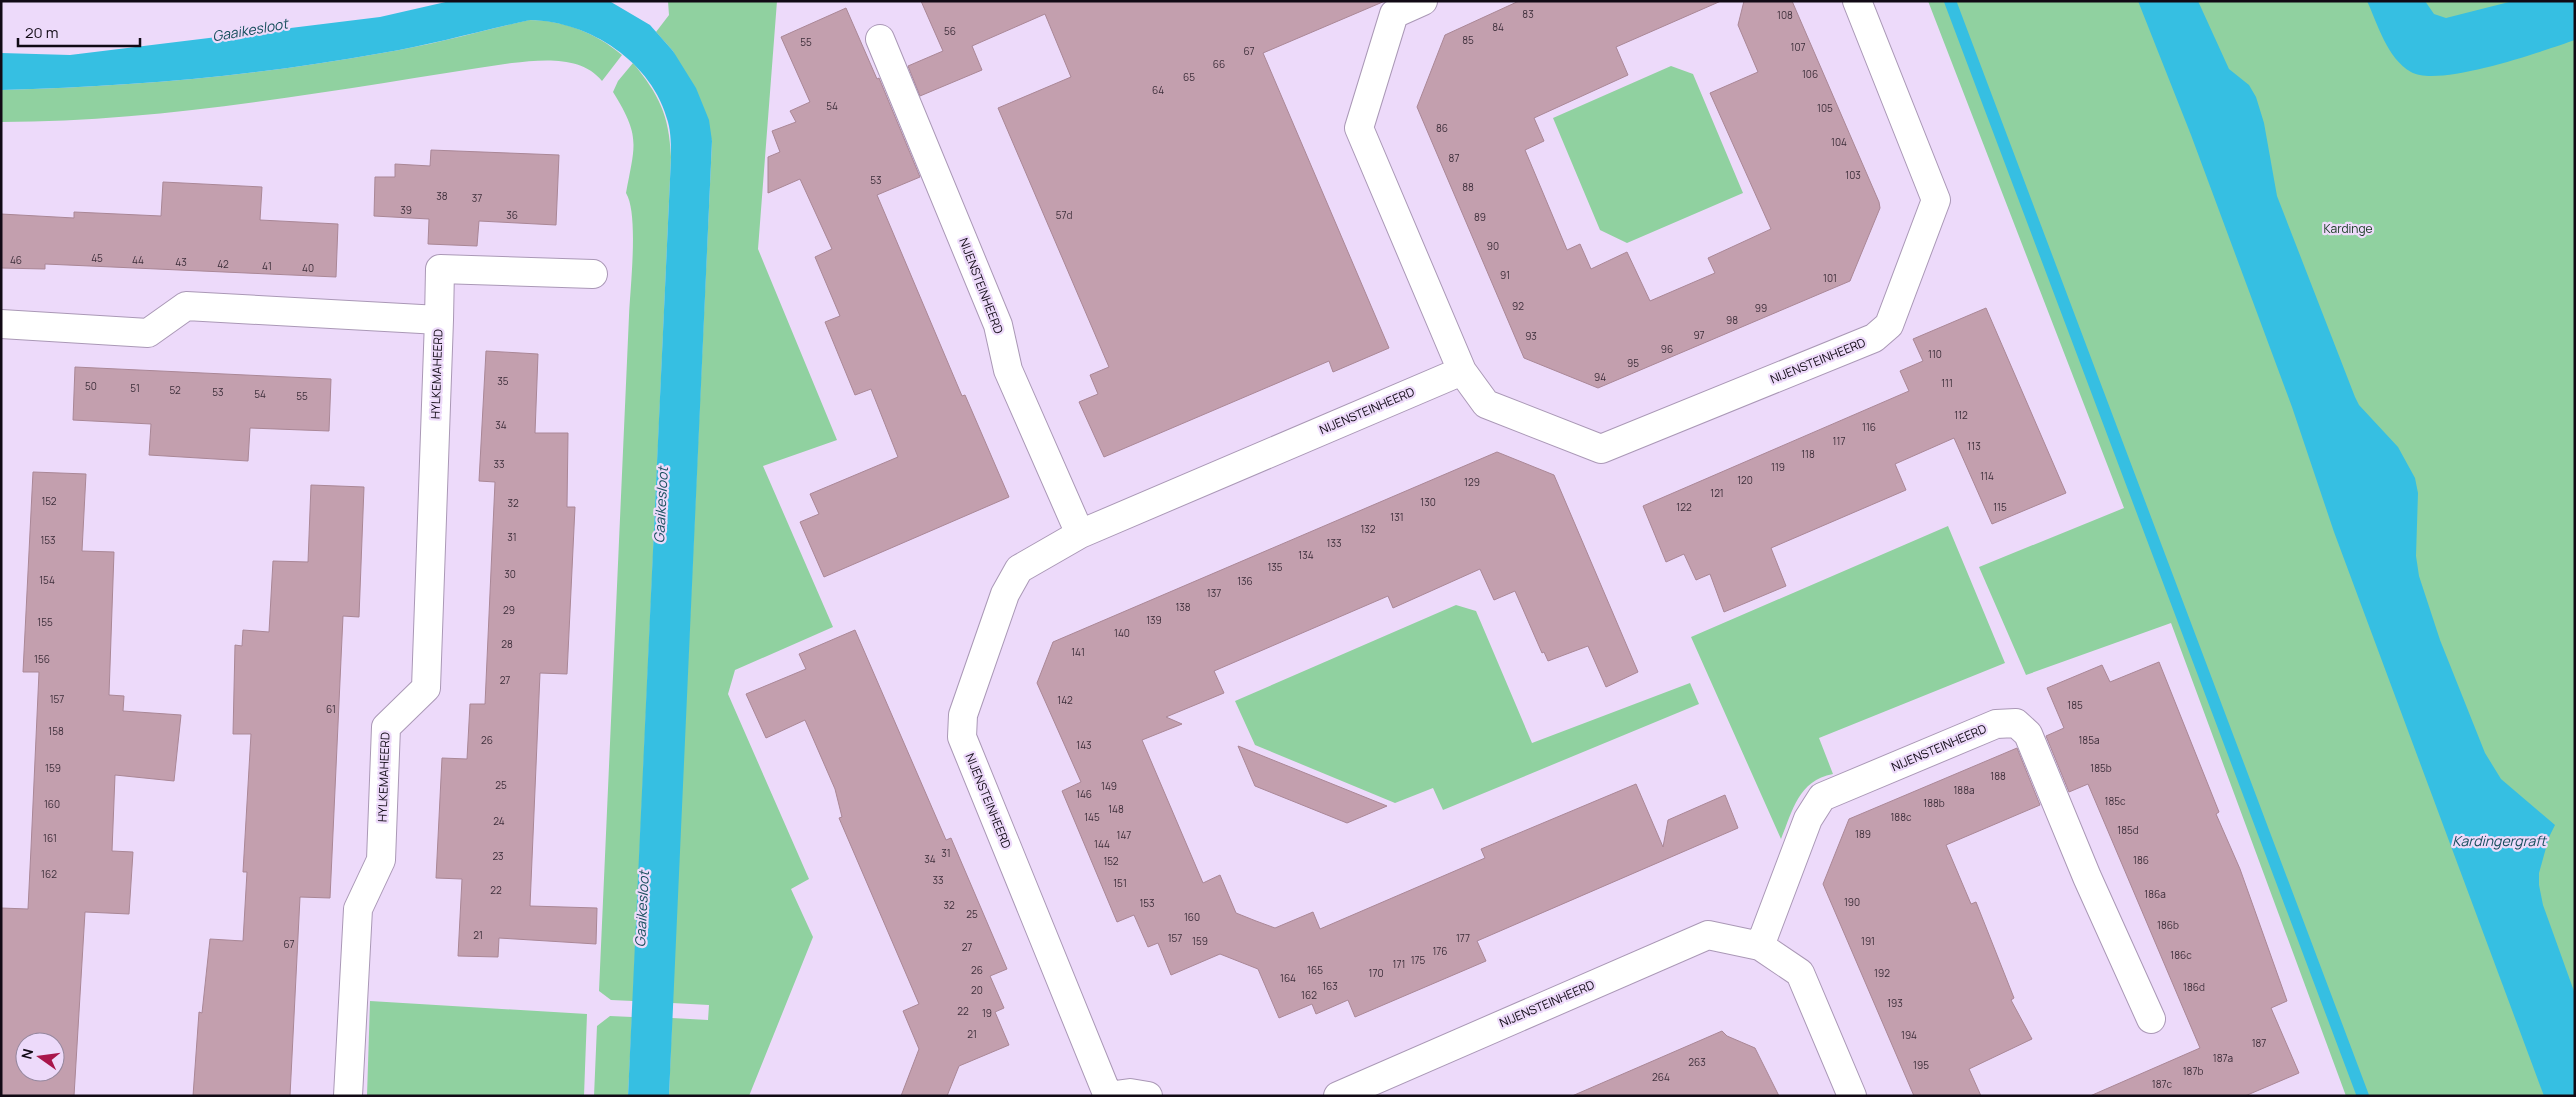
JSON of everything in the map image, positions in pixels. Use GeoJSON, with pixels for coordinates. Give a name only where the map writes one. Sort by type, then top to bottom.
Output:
{"type":"FeatureCollection","features":[{"type":"Feature","properties":{"kind":"street","name":"NIJENSTEINHEERD"},"geometry":{"type":"LineString","coordinates":[[1423,1],[1394,14],[1359,128],[1462,371],[1486,404],[1601,449],[1874,338],[1889,324],[1936,200],[1857,1]]}},
{"type":"Feature","properties":{"kind":"street","name":"NIJENSTEINHEERD"},"geometry":{"type":"LineString","coordinates":[[880,38],[998,326],[1008,370],[1080,534]]}},
{"type":"Feature","properties":{"kind":"street","name":"HYLKEMAHEERD"},"geometry":{"type":"LineString","coordinates":[[348,1096],[358,909],[381,860],[386,727],[426,688],[440,269],[593,274]]}},
{"type":"Feature","properties":{"kind":"street","name":"HYLKEMAHEERD"},"geometry":{"type":"LineString","coordinates":[[1,324],[148,333],[186,306],[439,320]]}},
{"type":"Feature","properties":{"kind":"street","name":"NIJENSTEINHEERD"},"geometry":{"type":"LineString","coordinates":[[1108,1096],[962,737],[962,715],[1005,594],[1020,569],[1080,534],[1462,371]]}},
{"type":"Feature","properties":{"kind":"street","name":"NIJENSTEINHEERD"},"geometry":{"type":"LineString","coordinates":[[1760,946],[1808,819],[1822,797],[1996,724],[2016,723],[2028,734],[2087,877],[2151,1019]]}},
{"type":"Feature","properties":{"kind":"street","name":"NIJENSTEINHEERD"},"geometry":{"type":"LineString","coordinates":[[1338,1096],[1708,935],[1760,946],[1800,973],[1852,1096]]}},
{"type":"Feature","properties":{"kind":"street"},"geometry":{"type":"LineString","coordinates":[[1108,1096],[1130,1093],[1148,1096]]}},
{"type":"Feature","properties":{"kind":"green space"},"geometry":{"type":"Polygon","coordinates":[[[668,1],[777,1],[758,249],[837,440],[763,466],[833,627],[735,670],[728,694],[809,879],[791,889],[813,937],[749,1096],[669,1096],[672,1018],[708,1020],[709,1005],[672,1003],[712,141],[673,51],[656,32],[669,15],[668,1]]]}},
{"type":"Feature","properties":{"kind":"green space","name":"Kardinge"},"geometry":{"type":"Polygon","coordinates":[[[1928,1],[2575,1],[2575,1096],[2346,1096],[2171,623],[2026,675],[1979,567],[2124,508],[1928,1]]]}},
{"type":"Feature","properties":{"kind":"green space"},"geometry":{"type":"Polygon","coordinates":[[[529,20],[555,22],[579,29],[601,40],[622,55],[602,81],[583,67],[572,63],[535,61],[193,110],[65,120],[1,122],[1,90],[144,83],[287,68],[400,50],[529,20]]]}},
{"type":"Feature","properties":{"kind":"green space"},"geometry":{"type":"Polygon","coordinates":[[[633,63],[650,85],[661,106],[668,129],[671,157],[633,1001],[611,1000],[599,991],[633,252],[632,217],[626,193],[632,163],[632,131],[622,107],[613,92],[618,81],[633,63]]]}},
{"type":"Feature","properties":{"kind":"green space"},"geometry":{"type":"Polygon","coordinates":[[[1671,66],[1693,74],[1743,193],[1627,243],[1600,230],[1553,118],[1671,66]]]}},
{"type":"Feature","properties":{"kind":"green space"},"geometry":{"type":"Polygon","coordinates":[[[1948,526],[2005,663],[1819,738],[1833,774],[1821,778],[1804,790],[1793,808],[1781,839],[1691,637],[1948,526]]]}},
{"type":"Feature","properties":{"kind":"green space"},"geometry":{"type":"Polygon","coordinates":[[[1456,605],[1476,611],[1532,743],[1690,683],[1699,704],[1443,810],[1433,788],[1395,803],[1255,745],[1235,701],[1456,605]]]}},
{"type":"Feature","properties":{"kind":"green space"},"geometry":{"type":"Polygon","coordinates":[[[370,1001],[587,1014],[584,1096],[367,1096],[370,1001]]]}},
{"type":"Feature","properties":{"kind":"green space"},"geometry":{"type":"Polygon","coordinates":[[[610,1016],[632,1017],[628,1096],[594,1096],[597,1026],[610,1016]]]}},
{"type":"Feature","properties":{"kind":"water","name":"Gaaikesloot"},"geometry":{"type":"Polygon","coordinates":[[[450,1],[611,2],[650,25],[673,51],[696,88],[709,120],[712,141],[669,1096],[628,1096],[671,157],[668,122],[660,100],[648,81],[616,49],[596,37],[552,22],[530,20],[400,50],[287,68],[144,83],[1,90],[1,53],[70,55],[380,17],[450,1]]]}},
{"type":"Feature","properties":{"kind":"water","name":"Kardingergraft"},"geometry":{"type":"Polygon","coordinates":[[[2138,1],[2198,1],[2229,69],[2249,85],[2256,97],[2264,123],[2277,196],[2355,397],[2359,405],[2398,447],[2415,478],[2418,493],[2416,556],[2419,576],[2440,640],[2485,753],[2501,779],[2555,825],[2549,837],[2539,873],[2539,885],[2543,905],[2575,994],[2575,1096],[2544,1096],[2334,532],[2292,407],[2191,135],[2138,1]]]}},
{"type":"Feature","properties":{"kind":"water"},"geometry":{"type":"Polygon","coordinates":[[[2367,1],[2425,1],[2434,14],[2446,18],[2513,1],[2575,1],[2575,40],[2540,52],[2467,72],[2425,76],[2411,72],[2389,50],[2367,1]]]}},
{"type":"Feature","properties":{"kind":"building"},"geometry":{"type":"Polygon","coordinates":[[[921,1],[1385,1],[1263,53],[1389,348],[1333,372],[1329,361],[1104,457],[1079,402],[1098,394],[1090,375],[1109,367],[998,108],[1071,77],[1045,14],[972,46],[982,70],[920,96],[908,66],[943,51],[921,1]]]}},
{"type":"Feature","properties":{"kind":"building"},"geometry":{"type":"Polygon","coordinates":[[[1519,1],[1721,1],[1616,47],[1628,75],[1534,118],[1544,141],[1525,150],[1567,250],[1580,244],[1591,269],[1627,252],[1650,301],[1715,273],[1708,258],[1771,229],[1710,93],[1758,72],[1738,25],[1744,1],[1792,1],[1879,202],[1880,208],[1850,281],[1598,388],[1524,358],[1417,107],[1445,35],[1519,1]]]}},
{"type":"Feature","properties":{"kind":"building"},"geometry":{"type":"Polygon","coordinates":[[[846,8],[877,79],[879,78],[920,177],[877,195],[962,396],[965,395],[1009,497],[824,577],[800,522],[819,514],[810,494],[898,457],[871,389],[855,395],[825,322],[840,316],[815,257],[832,249],[800,179],[768,193],[768,157],[780,152],[772,131],[796,122],[790,111],[810,102],[781,37],[846,8]]]}},
{"type":"Feature","properties":{"kind":"building"},"geometry":{"type":"Polygon","coordinates":[[[431,150],[559,155],[556,225],[479,221],[477,246],[428,244],[429,219],[374,216],[375,177],[395,177],[395,164],[430,166],[431,150]]]}},
{"type":"Feature","properties":{"kind":"building"},"geometry":{"type":"Polygon","coordinates":[[[163,182],[262,187],[260,220],[338,224],[336,277],[45,264],[45,269],[1,268],[1,214],[74,218],[74,212],[161,216],[163,182]]]}},
{"type":"Feature","properties":{"kind":"building"},"geometry":{"type":"Polygon","coordinates":[[[1986,308],[2066,493],[1992,524],[1954,438],[1895,464],[1906,490],[1771,548],[1786,586],[1724,612],[1710,574],[1696,580],[1684,554],[1666,562],[1643,506],[1909,391],[1900,371],[1923,361],[1913,339],[1986,308]]]}},
{"type":"Feature","properties":{"kind":"building"},"geometry":{"type":"Polygon","coordinates":[[[486,351],[538,354],[535,433],[568,433],[567,507],[575,507],[567,674],[540,673],[530,906],[597,908],[596,944],[499,938],[498,957],[458,956],[462,879],[436,878],[442,758],[467,759],[470,704],[485,704],[495,482],[479,481],[486,351]]]}},
{"type":"Feature","properties":{"kind":"building"},"geometry":{"type":"Polygon","coordinates":[[[75,367],[331,379],[329,431],[250,428],[248,461],[149,455],[151,424],[73,420],[75,367]]]}},
{"type":"Feature","properties":{"kind":"building"},"geometry":{"type":"Polygon","coordinates":[[[1497,452],[1554,475],[1638,672],[1606,687],[1588,646],[1548,661],[1544,652],[1542,653],[1515,591],[1494,600],[1480,569],[1393,608],[1388,596],[1214,671],[1224,693],[1166,717],[1182,724],[1142,740],[1203,883],[1220,875],[1236,913],[1256,921],[1275,928],[1313,912],[1320,929],[1485,858],[1481,849],[1636,784],[1663,847],[1668,820],[1725,795],[1738,828],[1477,941],[1486,961],[1355,1017],[1348,1000],[1316,1014],[1312,1004],[1279,1018],[1258,969],[1220,954],[1171,975],[1158,943],[1148,947],[1134,915],[1117,922],[1062,791],[1081,782],[1037,683],[1053,642],[1497,452]]]}},
{"type":"Feature","properties":{"kind":"building"},"geometry":{"type":"Polygon","coordinates":[[[33,472],[86,474],[82,551],[114,552],[109,695],[124,696],[123,711],[181,715],[174,781],[115,775],[112,851],[133,852],[129,914],[85,912],[74,1096],[1,1096],[1,908],[28,909],[39,672],[23,672],[33,472]]]}},
{"type":"Feature","properties":{"kind":"building"},"geometry":{"type":"Polygon","coordinates":[[[311,485],[364,487],[359,617],[343,616],[330,898],[300,897],[290,1096],[193,1096],[199,1012],[202,1013],[210,939],[243,941],[247,872],[243,872],[251,734],[233,734],[235,645],[242,646],[243,630],[269,632],[273,561],[308,562],[311,485]]]}},
{"type":"Feature","properties":{"kind":"building"},"geometry":{"type":"Polygon","coordinates":[[[855,630],[946,840],[951,838],[1007,969],[990,976],[1004,1008],[995,1012],[1009,1045],[959,1066],[947,1096],[901,1096],[919,1049],[903,1011],[919,1004],[839,818],[842,817],[835,789],[805,720],[766,738],[746,694],[806,669],[799,654],[855,630]]]}},
{"type":"Feature","properties":{"kind":"building"},"geometry":{"type":"Polygon","coordinates":[[[2159,662],[2219,812],[2216,814],[2240,869],[2287,1001],[2271,1008],[2299,1073],[2245,1096],[2090,1096],[2200,1048],[2088,784],[2069,792],[2046,736],[2064,728],[2047,688],[2102,665],[2110,682],[2159,662]]]}},
{"type":"Feature","properties":{"kind":"building"},"geometry":{"type":"Polygon","coordinates":[[[1238,746],[1387,806],[1347,823],[1255,786],[1238,746]]]}},
{"type":"Feature","properties":{"kind":"building"},"geometry":{"type":"Polygon","coordinates":[[[2017,748],[2040,805],[1946,845],[1971,904],[1976,902],[2014,998],[2011,1000],[2032,1039],[1969,1069],[1981,1096],[1914,1096],[1823,884],[1849,819],[2017,748]]]}},
{"type":"Feature","properties":{"kind":"building"},"geometry":{"type":"Polygon","coordinates":[[[1722,1031],[1727,1036],[1755,1048],[1779,1096],[1572,1096],[1722,1031]]]}},
{"type":"Feature","properties":{"kind":"waterway"},"geometry":{"type":"LineString","coordinates":[[1950,1],[2363,1096]]}}]}
